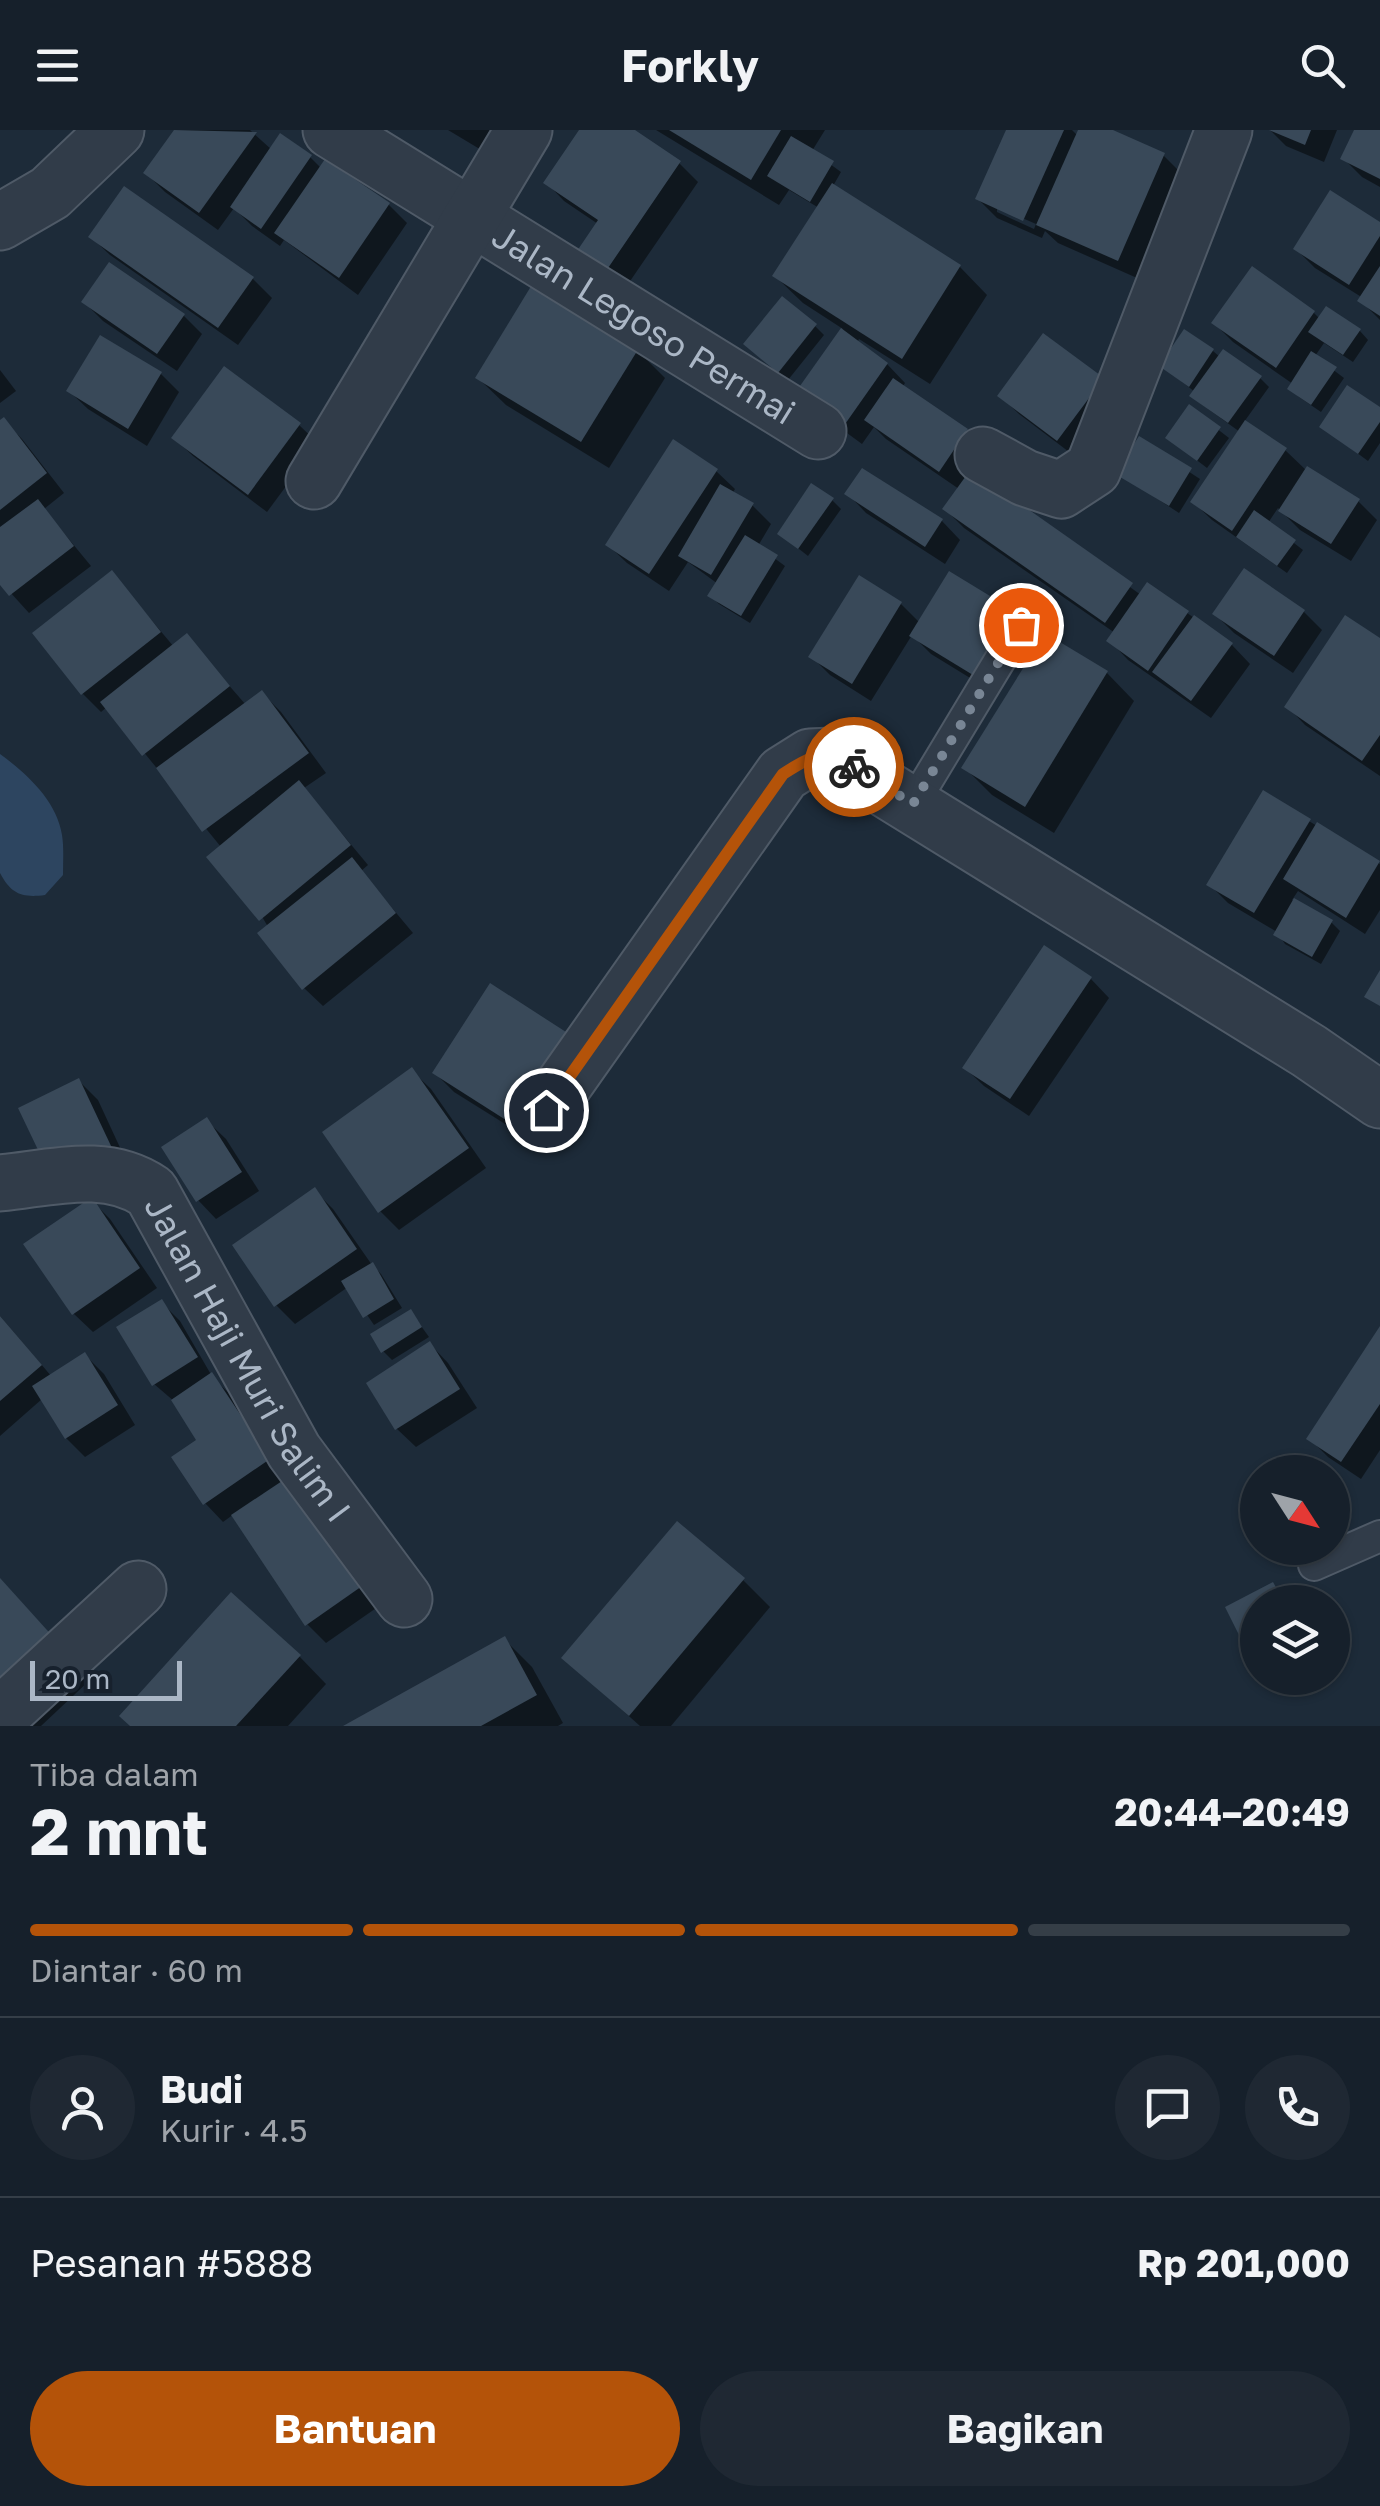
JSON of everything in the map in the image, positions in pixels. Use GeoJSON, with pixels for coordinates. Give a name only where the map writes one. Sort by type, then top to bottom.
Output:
{"type":"FeatureCollection","features":[{"type":"Feature","properties":{"kind":"street"},"geometry":{"type":"LineString","coordinates":[[0,222],[50,193],[116,130]]}},
{"type":"Feature","properties":{"kind":"street","name":"Jalan Legoso Permai"},"geometry":{"type":"LineString","coordinates":[[330,130],[818,431]]}},
{"type":"Feature","properties":{"kind":"street","name":"Jalan Legoso Permai"},"geometry":{"type":"LineString","coordinates":[[314,481],[524,130]]}},
{"type":"Feature","properties":{"kind":"street"},"geometry":{"type":"LineString","coordinates":[[983,455],[1025,478],[1061,490],[1093,469],[1224,130]]}},
{"type":"Feature","properties":{"kind":"street"},"geometry":{"type":"LineString","coordinates":[[546,1110],[783,774],[810,757],[832,756],[1309,1050],[1380,1100]]}},
{"type":"Feature","properties":{"kind":"street","name":"Jalan Haji Muri Salim I"},"geometry":{"type":"LineString","coordinates":[[0,1184],[96,1172],[133,1180],[151,1192],[294,1451],[404,1599]]}},
{"type":"Feature","properties":{"kind":"street"},"geometry":{"type":"LineString","coordinates":[[0,1716],[138,1589]]}},
{"type":"Feature","properties":{"kind":"lane"},"geometry":{"type":"LineString","coordinates":[[913,804],[1021,625]]}},
{"type":"Feature","properties":{"kind":"lane"},"geometry":{"type":"LineString","coordinates":[[1350,1549],[1380,1536]]}},
{"type":"Feature","properties":{"kind":"water"},"geometry":{"type":"Polygon","coordinates":[[[0,754],[39,789],[59,823],[63,875],[45,895],[18,893],[0,873],[0,754]]]}},
{"type":"Feature","properties":{"kind":"building"},"geometry":{"type":"Polygon","coordinates":[[[174,130],[257,132],[199,213],[143,173],[174,130]]]}},
{"type":"Feature","properties":{"kind":"building"},"geometry":{"type":"Polygon","coordinates":[[[579,130],[635,130],[681,161],[606,271],[577,251],[598,220],[543,183],[579,130]]]}},
{"type":"Feature","properties":{"kind":"building"},"geometry":{"type":"Polygon","coordinates":[[[669,130],[781,130],[751,180],[669,130]]]}},
{"type":"Feature","properties":{"kind":"building"},"geometry":{"type":"Polygon","coordinates":[[[1006,130],[1064,130],[1023,221],[975,199],[1006,130]]]}},
{"type":"Feature","properties":{"kind":"building"},"geometry":{"type":"Polygon","coordinates":[[[1078,130],[1113,130],[1165,153],[1118,261],[1036,225],[1078,130]]]}},
{"type":"Feature","properties":{"kind":"building"},"geometry":{"type":"Polygon","coordinates":[[[1269,130],[1311,130],[1305,145],[1269,130]]]}},
{"type":"Feature","properties":{"kind":"building"},"geometry":{"type":"Polygon","coordinates":[[[1354,130],[1380,130],[1380,179],[1340,159],[1354,130]]]}},
{"type":"Feature","properties":{"kind":"building"},"geometry":{"type":"Polygon","coordinates":[[[280,133],[312,155],[261,229],[230,207],[280,133]]]}},
{"type":"Feature","properties":{"kind":"building"},"geometry":{"type":"Polygon","coordinates":[[[791,136],[834,161],[810,202],[767,176],[791,136]]]}},
{"type":"Feature","properties":{"kind":"building"},"geometry":{"type":"Polygon","coordinates":[[[325,159],[390,203],[339,278],[274,233],[325,159]]]}},
{"type":"Feature","properties":{"kind":"building"},"geometry":{"type":"Polygon","coordinates":[[[832,183],[961,265],[902,359],[772,276],[832,183]]]}},
{"type":"Feature","properties":{"kind":"building"},"geometry":{"type":"Polygon","coordinates":[[[124,186],[254,277],[218,328],[88,237],[124,186]]]}},
{"type":"Feature","properties":{"kind":"building"},"geometry":{"type":"Polygon","coordinates":[[[1330,190],[1380,222],[1380,236],[1349,285],[1293,249],[1330,190]]]}},
{"type":"Feature","properties":{"kind":"building"},"geometry":{"type":"Polygon","coordinates":[[[109,262],[185,314],[157,354],[81,302],[109,262]]]}},
{"type":"Feature","properties":{"kind":"building"},"geometry":{"type":"Polygon","coordinates":[[[1252,266],[1315,311],[1276,368],[1211,323],[1252,266]]]}},
{"type":"Feature","properties":{"kind":"building"},"geometry":{"type":"Polygon","coordinates":[[[1380,266],[1380,316],[1357,301],[1380,266]]]}},
{"type":"Feature","properties":{"kind":"building"},"geometry":{"type":"Polygon","coordinates":[[[533,283],[639,348],[581,442],[475,378],[533,283]]]}},
{"type":"Feature","properties":{"kind":"building"},"geometry":{"type":"Polygon","coordinates":[[[782,296],[817,324],[778,373],[743,344],[782,296]]]}},
{"type":"Feature","properties":{"kind":"building"},"geometry":{"type":"Polygon","coordinates":[[[1326,306],[1361,329],[1343,355],[1308,332],[1326,306]]]}},
{"type":"Feature","properties":{"kind":"building"},"geometry":{"type":"Polygon","coordinates":[[[841,328],[888,363],[843,427],[795,393],[841,328]]]}},
{"type":"Feature","properties":{"kind":"building"},"geometry":{"type":"Polygon","coordinates":[[[1184,329],[1214,349],[1189,387],[1159,366],[1184,329]]]}},
{"type":"Feature","properties":{"kind":"building"},"geometry":{"type":"Polygon","coordinates":[[[1043,333],[1104,378],[1057,441],[997,396],[1043,333]]]}},
{"type":"Feature","properties":{"kind":"building"},"geometry":{"type":"Polygon","coordinates":[[[100,335],[162,372],[128,429],[66,391],[100,335]]]}},
{"type":"Feature","properties":{"kind":"building"},"geometry":{"type":"Polygon","coordinates":[[[1223,349],[1262,376],[1228,423],[1189,396],[1223,349]]]}},
{"type":"Feature","properties":{"kind":"building"},"geometry":{"type":"Polygon","coordinates":[[[1311,351],[1337,367],[1311,405],[1287,389],[1311,351]]]}},
{"type":"Feature","properties":{"kind":"building"},"geometry":{"type":"Polygon","coordinates":[[[224,366],[301,423],[248,495],[171,438],[224,366]]]}},
{"type":"Feature","properties":{"kind":"building"},"geometry":{"type":"Polygon","coordinates":[[[893,378],[968,429],[939,472],[864,420],[893,378]]]}},
{"type":"Feature","properties":{"kind":"building"},"geometry":{"type":"Polygon","coordinates":[[[1347,385],[1380,407],[1380,422],[1358,454],[1319,427],[1347,385]]]}},
{"type":"Feature","properties":{"kind":"building"},"geometry":{"type":"Polygon","coordinates":[[[1189,404],[1221,427],[1197,461],[1165,438],[1189,404]]]}},
{"type":"Feature","properties":{"kind":"building"},"geometry":{"type":"Polygon","coordinates":[[[4,417],[47,473],[0,510],[0,420],[4,417]]]}},
{"type":"Feature","properties":{"kind":"building"},"geometry":{"type":"Polygon","coordinates":[[[1245,420],[1287,448],[1232,531],[1190,502],[1245,420]]]}},
{"type":"Feature","properties":{"kind":"building"},"geometry":{"type":"Polygon","coordinates":[[[1139,436],[1192,468],[1169,506],[1115,474],[1139,436]]]}},
{"type":"Feature","properties":{"kind":"building"},"geometry":{"type":"Polygon","coordinates":[[[673,439],[718,469],[649,574],[605,545],[673,439]]]}},
{"type":"Feature","properties":{"kind":"building"},"geometry":{"type":"Polygon","coordinates":[[[1307,466],[1360,499],[1331,544],[1278,511],[1307,466]]]}},
{"type":"Feature","properties":{"kind":"building"},"geometry":{"type":"Polygon","coordinates":[[[862,468],[943,519],[925,547],[844,494],[862,468]]]}},
{"type":"Feature","properties":{"kind":"building"},"geometry":{"type":"Polygon","coordinates":[[[971,469],[1133,583],[1105,623],[942,509],[971,469]]]}},
{"type":"Feature","properties":{"kind":"building"},"geometry":{"type":"Polygon","coordinates":[[[811,483],[834,498],[798,549],[777,534],[811,483]]]}},
{"type":"Feature","properties":{"kind":"building"},"geometry":{"type":"Polygon","coordinates":[[[720,484],[754,503],[711,575],[678,556],[720,484]]]}},
{"type":"Feature","properties":{"kind":"building"},"geometry":{"type":"Polygon","coordinates":[[[38,499],[74,546],[9,596],[0,585],[0,527],[38,499]]]}},
{"type":"Feature","properties":{"kind":"building"},"geometry":{"type":"Polygon","coordinates":[[[1254,510],[1296,540],[1277,566],[1236,537],[1254,510]]]}},
{"type":"Feature","properties":{"kind":"building"},"geometry":{"type":"Polygon","coordinates":[[[745,535],[778,555],[741,616],[707,596],[745,535]]]}},
{"type":"Feature","properties":{"kind":"building"},"geometry":{"type":"Polygon","coordinates":[[[1244,568],[1305,610],[1274,656],[1212,614],[1244,568]]]}},
{"type":"Feature","properties":{"kind":"building"},"geometry":{"type":"Polygon","coordinates":[[[112,570],[161,632],[81,695],[32,633],[112,570]]]}},
{"type":"Feature","properties":{"kind":"building"},"geometry":{"type":"Polygon","coordinates":[[[949,571],[1013,610],[973,675],[909,636],[949,571]]]}},
{"type":"Feature","properties":{"kind":"building"},"geometry":{"type":"Polygon","coordinates":[[[859,575],[902,602],[852,684],[808,657],[859,575]]]}},
{"type":"Feature","properties":{"kind":"building"},"geometry":{"type":"Polygon","coordinates":[[[1147,582],[1189,611],[1148,671],[1106,641],[1147,582]]]}},
{"type":"Feature","properties":{"kind":"building"},"geometry":{"type":"Polygon","coordinates":[[[1194,615],[1233,643],[1191,701],[1152,672],[1194,615]]]}},
{"type":"Feature","properties":{"kind":"building"},"geometry":{"type":"Polygon","coordinates":[[[1345,615],[1380,638],[1380,735],[1362,761],[1284,707],[1345,615]]]}},
{"type":"Feature","properties":{"kind":"building"},"geometry":{"type":"Polygon","coordinates":[[[187,633],[230,686],[142,756],[100,702],[187,633]]]}},
{"type":"Feature","properties":{"kind":"building"},"geometry":{"type":"Polygon","coordinates":[[[1045,633],[1108,671],[1025,807],[961,768],[1045,633]]]}},
{"type":"Feature","properties":{"kind":"building"},"geometry":{"type":"Polygon","coordinates":[[[262,690],[309,753],[202,832],[156,768],[262,690]]]}},
{"type":"Feature","properties":{"kind":"building"},"geometry":{"type":"Polygon","coordinates":[[[299,780],[351,845],[259,921],[206,857],[299,780]]]}},
{"type":"Feature","properties":{"kind":"building"},"geometry":{"type":"Polygon","coordinates":[[[1263,790],[1311,819],[1254,913],[1206,885],[1263,790]]]}},
{"type":"Feature","properties":{"kind":"building"},"geometry":{"type":"Polygon","coordinates":[[[1317,822],[1380,861],[1346,918],[1283,879],[1317,822]]]}},
{"type":"Feature","properties":{"kind":"building"},"geometry":{"type":"Polygon","coordinates":[[[352,857],[396,913],[302,990],[257,933],[352,857]]]}},
{"type":"Feature","properties":{"kind":"building"},"geometry":{"type":"Polygon","coordinates":[[[1294,898],[1333,920],[1312,957],[1273,935],[1294,898]]]}},
{"type":"Feature","properties":{"kind":"building"},"geometry":{"type":"Polygon","coordinates":[[[1044,945],[1092,977],[1010,1099],[962,1068],[1044,945]]]}},
{"type":"Feature","properties":{"kind":"building"},"geometry":{"type":"Polygon","coordinates":[[[1380,970],[1380,1006],[1364,997],[1380,970]]]}},
{"type":"Feature","properties":{"kind":"building"},"geometry":{"type":"Polygon","coordinates":[[[490,983],[566,1032],[509,1122],[432,1073],[490,983]]]}},
{"type":"Feature","properties":{"kind":"building"},"geometry":{"type":"Polygon","coordinates":[[[412,1067],[469,1148],[378,1213],[322,1132],[412,1067]]]}},
{"type":"Feature","properties":{"kind":"building"},"geometry":{"type":"Polygon","coordinates":[[[79,1078],[112,1148],[51,1177],[18,1108],[79,1078]]]}},
{"type":"Feature","properties":{"kind":"building"},"geometry":{"type":"Polygon","coordinates":[[[207,1117],[242,1172],[196,1202],[161,1147],[207,1117]]]}},
{"type":"Feature","properties":{"kind":"building"},"geometry":{"type":"Polygon","coordinates":[[[315,1187],[357,1249],[274,1307],[232,1245],[315,1187]]]}},
{"type":"Feature","properties":{"kind":"building"},"geometry":{"type":"Polygon","coordinates":[[[92,1197],[140,1268],[72,1315],[23,1244],[92,1197]]]}},
{"type":"Feature","properties":{"kind":"building"},"geometry":{"type":"Polygon","coordinates":[[[373,1262],[394,1299],[363,1318],[341,1281],[373,1262]]]}},
{"type":"Feature","properties":{"kind":"building"},"geometry":{"type":"Polygon","coordinates":[[[162,1299],[198,1357],[152,1386],[116,1327],[162,1299]]]}},
{"type":"Feature","properties":{"kind":"building"},"geometry":{"type":"Polygon","coordinates":[[[411,1309],[422,1327],[381,1353],[370,1334],[411,1309]]]}},
{"type":"Feature","properties":{"kind":"building"},"geometry":{"type":"Polygon","coordinates":[[[0,1316],[42,1365],[0,1401],[0,1316]]]}},
{"type":"Feature","properties":{"kind":"building"},"geometry":{"type":"Polygon","coordinates":[[[1380,1326],[1380,1404],[1346,1455],[1330,1455],[1306,1439],[1380,1326]]]}},
{"type":"Feature","properties":{"kind":"building"},"geometry":{"type":"Polygon","coordinates":[[[430,1341],[460,1389],[395,1430],[366,1383],[430,1341]]]}},
{"type":"Feature","properties":{"kind":"building"},"geometry":{"type":"Polygon","coordinates":[[[85,1352],[118,1405],[65,1439],[32,1386],[85,1352]]]}},
{"type":"Feature","properties":{"kind":"building"},"geometry":{"type":"Polygon","coordinates":[[[212,1372],[270,1459],[203,1505],[171,1457],[196,1440],[171,1400],[212,1372]]]}},
{"type":"Feature","properties":{"kind":"building"},"geometry":{"type":"Polygon","coordinates":[[[291,1475],[365,1584],[305,1626],[231,1515],[291,1475]]]}},
{"type":"Feature","properties":{"kind":"building"},"geometry":{"type":"Polygon","coordinates":[[[677,1521],[745,1578],[629,1716],[561,1658],[677,1521]]]}},
{"type":"Feature","properties":{"kind":"building"},"geometry":{"type":"Polygon","coordinates":[[[0,1578],[65,1650],[0,1711],[0,1578]]]}},
{"type":"Feature","properties":{"kind":"building"},"geometry":{"type":"Polygon","coordinates":[[[231,1592],[301,1655],[236,1726],[130,1726],[119,1716],[231,1592]]]}},
{"type":"Feature","properties":{"kind":"building"},"geometry":{"type":"Polygon","coordinates":[[[1240,1599],[1240,1637],[1225,1607],[1240,1599]]]}},
{"type":"Feature","properties":{"kind":"building"},"geometry":{"type":"Polygon","coordinates":[[[505,1636],[537,1695],[481,1726],[343,1726],[505,1636]]]}},
{"type":"Feature","properties":{"kind":"way so far"},"geometry":{"type":"LineString","coordinates":[[854,767],[913,804],[1021,625]]}},
{"type":"Feature","properties":{"kind":"route"},"geometry":{"type":"LineString","coordinates":[[546,1110],[783,774],[810,757],[832,756],[854,767]]}}]}
